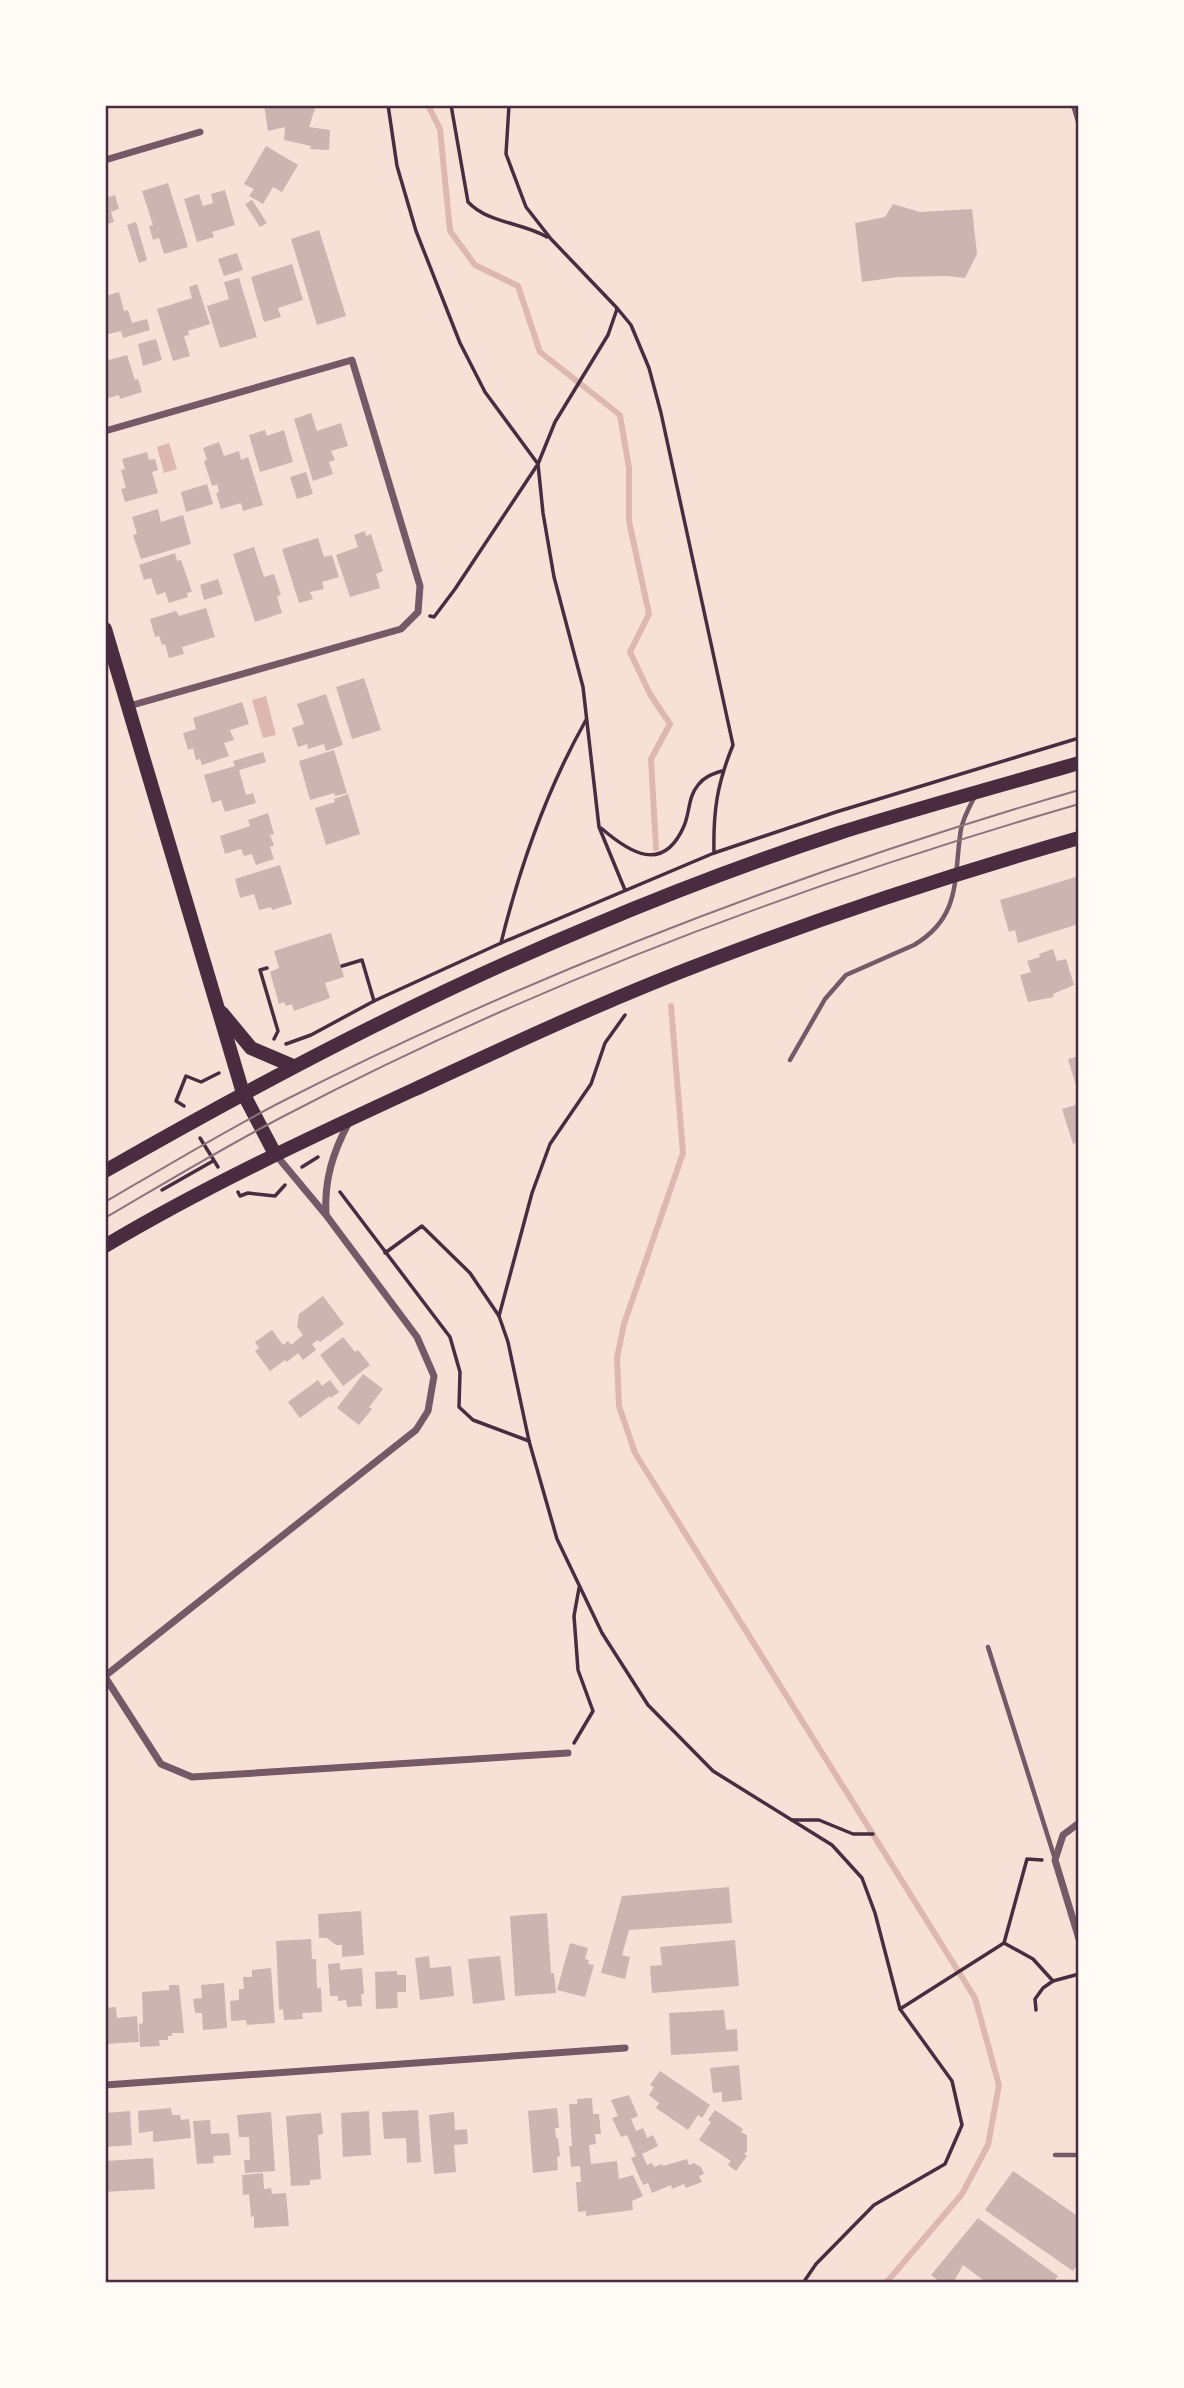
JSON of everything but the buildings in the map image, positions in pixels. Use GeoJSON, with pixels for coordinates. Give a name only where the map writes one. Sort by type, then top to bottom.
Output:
{"type":"FeatureCollection","features":[{"type":"Feature","properties":{"kind":"main road"},"geometry":{"type":"LineString","coordinates":[[105,629],[243,1093],[275,1154]]}},
{"type":"Feature","properties":{"kind":"main road"},"geometry":{"type":"LineString","coordinates":[[105,1171],[191,1121],[407,1008],[586,928],[803,846],[1079,763]]}},
{"type":"Feature","properties":{"kind":"main road"},"geometry":{"type":"LineString","coordinates":[[105,1246],[226,1178],[275,1154],[644,987],[788,932],[957,873],[1079,838]]}},
{"type":"Feature","properties":{"kind":"main road"},"geometry":{"type":"LineString","coordinates":[[219,1010],[251,1048],[293,1066]]}},
{"type":"Feature","properties":{"kind":"street"},"geometry":{"type":"LineString","coordinates":[[105,160],[200,132]]}},
{"type":"Feature","properties":{"kind":"street"},"geometry":{"type":"LineString","coordinates":[[105,431],[352,360],[420,586],[418,612],[401,629],[128,706]]}},
{"type":"Feature","properties":{"kind":"street"},"geometry":{"type":"LineString","coordinates":[[326,1215],[325,1190],[332,1161],[351,1119]]}},
{"type":"Feature","properties":{"kind":"street"},"geometry":{"type":"LineString","coordinates":[[275,1154],[326,1215],[417,1337],[434,1376],[428,1411],[416,1430],[105,1676],[161,1764],[192,1777],[568,1753]]}},
{"type":"Feature","properties":{"kind":"street"},"geometry":{"type":"LineString","coordinates":[[1079,1823],[1063,1835],[1055,1860],[1079,1939]]}},
{"type":"Feature","properties":{"kind":"street"},"geometry":{"type":"LineString","coordinates":[[105,2085],[625,2048]]}},
{"type":"Feature","properties":{"kind":"lane"},"geometry":{"type":"LineString","coordinates":[[1073,105],[1079,125]]}},
{"type":"Feature","properties":{"kind":"lane"},"geometry":{"type":"LineString","coordinates":[[790,1060],[825,999],[846,975],[923,940],[942,921],[954,894],[960,834],[976,793]]}},
{"type":"Feature","properties":{"kind":"lane"},"geometry":{"type":"LineString","coordinates":[[988,1647],[1055,1860]]}},
{"type":"Feature","properties":{"kind":"lane"},"geometry":{"type":"LineString","coordinates":[[1055,2155],[1079,2155]]}},
{"type":"Feature","properties":{"kind":"path"},"geometry":{"type":"LineString","coordinates":[[388,105],[397,166],[416,231],[460,343],[485,392],[538,464],[554,577],[583,687],[599,827],[625,890]]}},
{"type":"Feature","properties":{"kind":"path"},"geometry":{"type":"LineString","coordinates":[[451,105],[468,202],[485,216],[523,225],[551,239]]}},
{"type":"Feature","properties":{"kind":"path"},"geometry":{"type":"LineString","coordinates":[[509,105],[506,153],[526,206],[551,239],[631,325],[649,369],[661,413],[733,745],[722,771],[712,824],[714,853]]}},
{"type":"Feature","properties":{"kind":"path"},"geometry":{"type":"LineString","coordinates":[[418,612],[434,617],[456,589],[538,464],[555,422],[608,335],[617,308]]}},
{"type":"Feature","properties":{"kind":"path"},"geometry":{"type":"LineString","coordinates":[[501,943],[521,868],[564,760],[587,718]]}},
{"type":"Feature","properties":{"kind":"path"},"geometry":{"type":"LineString","coordinates":[[273,1040],[281,1045],[297,1042],[374,1001],[501,943],[714,853],[836,812],[1079,738]]}},
{"type":"Feature","properties":{"kind":"path"},"geometry":{"type":"LineString","coordinates":[[599,827],[621,845],[640,855],[656,855],[671,849],[684,825],[691,796],[699,783],[722,771]]}},
{"type":"Feature","properties":{"kind":"path"},"geometry":{"type":"LineString","coordinates":[[342,967],[362,960],[374,1001]]}},
{"type":"Feature","properties":{"kind":"path"},"geometry":{"type":"LineString","coordinates":[[262,1052],[269,1048],[278,1031],[260,970],[267,968]]}},
{"type":"Feature","properties":{"kind":"path"},"geometry":{"type":"LineString","coordinates":[[499,1316],[532,1193],[550,1144],[591,1084],[606,1043],[625,1016]]}},
{"type":"Feature","properties":{"kind":"path"},"geometry":{"type":"LineString","coordinates":[[236,1066],[201,1082],[186,1076],[176,1101],[185,1106],[214,1161],[240,1196]]}},
{"type":"Feature","properties":{"kind":"path"},"geometry":{"type":"LineString","coordinates":[[162,1190],[214,1161]]}},
{"type":"Feature","properties":{"kind":"path"},"geometry":{"type":"LineString","coordinates":[[335,1186],[450,1337],[460,1372],[459,1406],[473,1420],[529,1441]]}},
{"type":"Feature","properties":{"kind":"path"},"geometry":{"type":"LineString","coordinates":[[385,1253],[422,1226],[470,1273],[499,1316],[508,1342],[529,1441],[557,1539],[602,1633],[648,1705],[712,1771],[832,1845],[862,1878],[875,1913],[900,2009],[952,2081],[962,2125],[944,2164],[874,2205],[816,2264],[803,2283]]}},
{"type":"Feature","properties":{"kind":"path"},"geometry":{"type":"LineString","coordinates":[[568,1753],[593,1711],[578,1670],[574,1616],[579,1586]]}},
{"type":"Feature","properties":{"kind":"path"},"geometry":{"type":"LineString","coordinates":[[790,1820],[819,1820],[853,1834],[873,1834]]}},
{"type":"Feature","properties":{"kind":"path"},"geometry":{"type":"LineString","coordinates":[[900,2009],[1004,1943],[1027,1860],[1055,1860]]}},
{"type":"Feature","properties":{"kind":"path"},"geometry":{"type":"LineString","coordinates":[[1004,1943],[1033,1959],[1053,1981]]}},
{"type":"Feature","properties":{"kind":"path"},"geometry":{"type":"LineString","coordinates":[[1036,2011],[1035,1999],[1043,1989],[1053,1981],[1079,1974]]}},
{"type":"Feature","properties":{"kind":"shaded area"},"geometry":{"type":"Polygon","coordinates":[[[169,443],[177,469],[164,473],[157,447],[169,443]]]}},
{"type":"Feature","properties":{"kind":"shaded area"},"geometry":{"type":"Polygon","coordinates":[[[266,696],[276,735],[263,738],[252,700],[266,696]]]}},
{"type":"Feature","properties":{"kind":"waterway"},"geometry":{"type":"LineString","coordinates":[[428,105],[440,129],[450,231],[475,265],[518,286],[540,352],[620,415],[629,468],[629,521],[649,614],[630,652],[650,694],[670,724],[651,759],[656,848]]}},
{"type":"Feature","properties":{"kind":"waterway"},"geometry":{"type":"LineString","coordinates":[[671,1006],[683,1153],[624,1324],[617,1358],[619,1406],[635,1453],[975,1998],[999,2085],[988,2145],[962,2194],[886,2283]]}},
{"type":"Feature","properties":{"kind":"tram line"},"geometry":{"type":"LineString","coordinates":[[105,1202],[281,1102],[377,1055],[573,967],[672,927],[874,854],[1079,790]]}},
{"type":"Feature","properties":{"kind":"tram line"},"geometry":{"type":"LineString","coordinates":[[105,1218],[286,1115],[381,1067],[576,979],[775,902],[875,867],[1079,804]]}}]}
